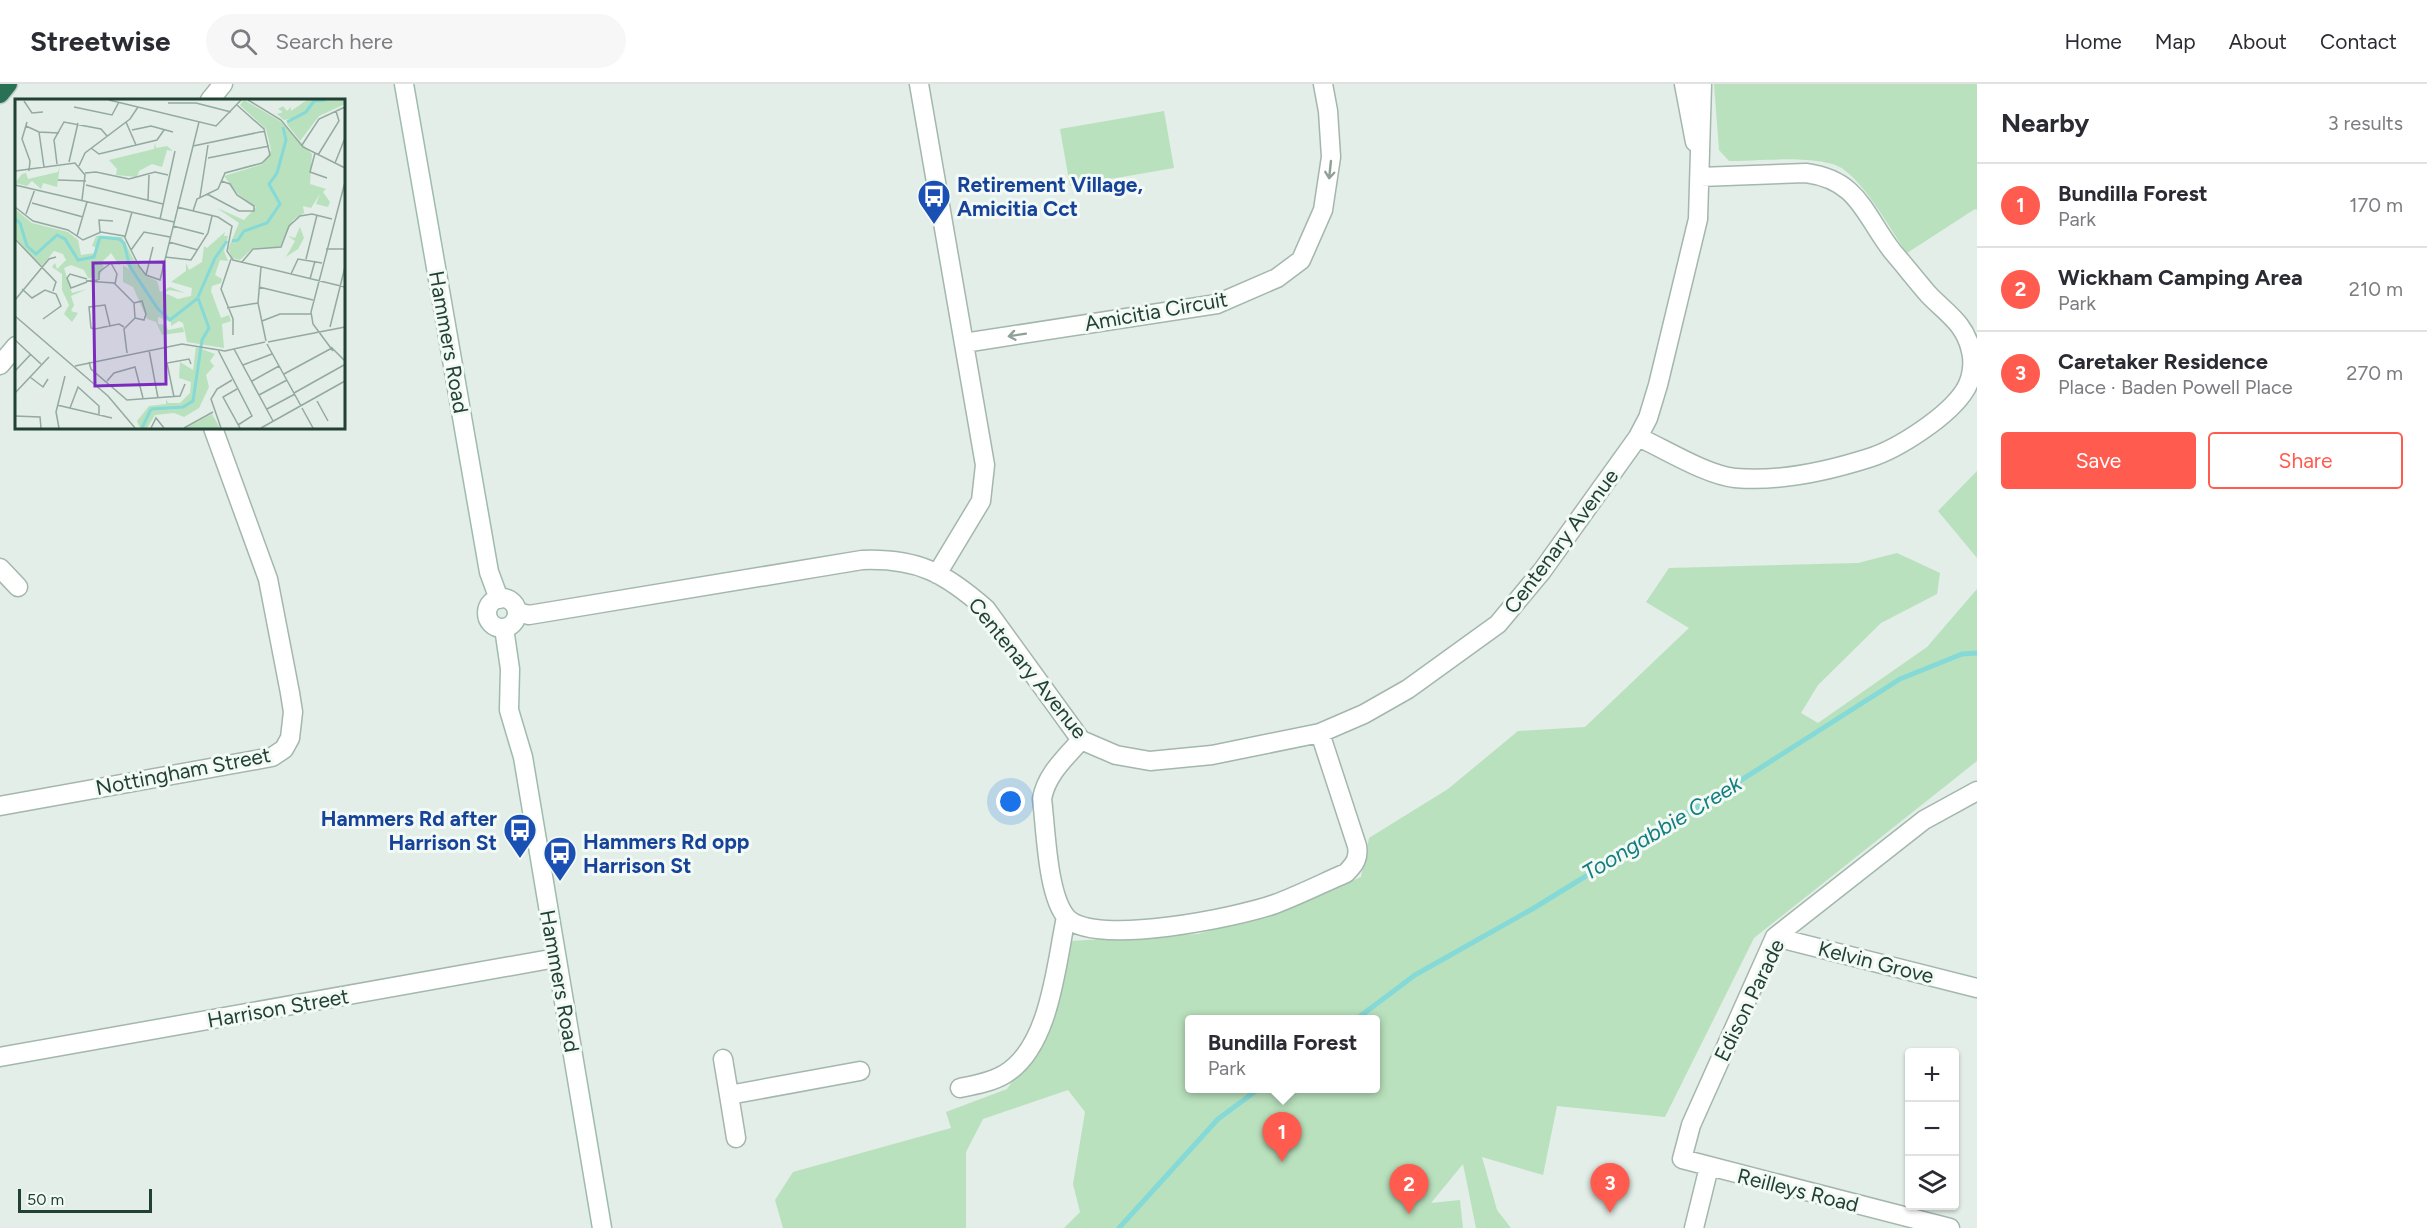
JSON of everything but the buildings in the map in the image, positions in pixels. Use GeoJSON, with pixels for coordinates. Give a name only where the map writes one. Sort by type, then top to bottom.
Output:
{"type":"FeatureCollection","features":[{"type":"Feature","properties":{"kind":"highway"},"geometry":{"type":"LineString","coordinates":[[0,94],[8,84]]}},
{"type":"Feature","properties":{"kind":"street"},"geometry":{"type":"LineString","coordinates":[[211,99],[223,84]]}},
{"type":"Feature","properties":{"kind":"street","name":"Hammers Road"},"geometry":{"type":"LineString","coordinates":[[404,84],[489,572],[499,599]]}},
{"type":"Feature","properties":{"kind":"street"},"geometry":{"type":"LineString","coordinates":[[919,84],[985,465],[985,482],[979,507],[938,574]]}},
{"type":"Feature","properties":{"kind":"street","name":"Amicitia Circuit"},"geometry":{"type":"LineString","coordinates":[[964,343],[1217,304],[1277,278],[1301,260],[1325,203],[1331,146],[1323,84]]}},
{"type":"Feature","properties":{"kind":"street","name":"Centenary Avenue"},"geometry":{"type":"LineString","coordinates":[[517,612],[529,615],[540,614],[862,560],[913,562],[962,588],[986,609],[1081,740],[1116,755],[1150,761],[1212,755],[1320,733],[1364,714],[1408,689],[1498,624],[1542,571],[1638,437],[1648,418],[1685,280],[1698,219],[1699,158],[1684,84]]}},
{"type":"Feature","properties":{"kind":"street","name":"Centenary Avenue"},"geometry":{"type":"LineString","coordinates":[[1699,158],[1703,125],[1702,84]]}},
{"type":"Feature","properties":{"kind":"street"},"geometry":{"type":"LineString","coordinates":[[1638,437],[1731,478],[1798,474],[1870,458],[1889,450],[1950,407],[1965,391],[1972,372],[1971,351],[1962,327],[1915,279],[1856,198],[1840,182],[1822,175],[1806,173],[1700,177]]}},
{"type":"Feature","properties":{"kind":"street"},"geometry":{"type":"LineString","coordinates":[[0,365],[15,347]]}},
{"type":"Feature","properties":{"kind":"street","name":"Nottingham Street"},"geometry":{"type":"LineString","coordinates":[[0,806],[272,758],[284,749],[290,738],[293,712],[270,589],[213,429]]}},
{"type":"Feature","properties":{"kind":"street"},"geometry":{"type":"LineString","coordinates":[[0,568],[18,587]]}},
{"type":"Feature","properties":{"kind":"street"},"geometry":{"type":"LineString","coordinates":[[499,599],[509,600],[517,612],[512,625],[504,628],[496,627],[487,617],[489,607],[499,599]]}},
{"type":"Feature","properties":{"kind":"street","name":"Hammers Road"},"geometry":{"type":"LineString","coordinates":[[504,628],[510,669],[509,710],[523,757],[602,1228]]}},
{"type":"Feature","properties":{"kind":"street"},"geometry":{"type":"LineString","coordinates":[[1081,740],[1060,762],[1045,785],[1042,799],[1055,891],[1066,917],[1076,925],[1138,930],[1195,923],[1275,904],[1346,873],[1358,854],[1357,846],[1320,733]]}},
{"type":"Feature","properties":{"kind":"street","name":"Edison Parade"},"geometry":{"type":"LineString","coordinates":[[1682,1159],[1691,1125],[1775,937],[1924,820],[1977,791]]}},
{"type":"Feature","properties":{"kind":"street"},"geometry":{"type":"LineString","coordinates":[[960,1088],[1003,1075],[1019,1064],[1032,1047],[1046,1008],[1066,917]]}},
{"type":"Feature","properties":{"kind":"street","name":"Kelvin Grove"},"geometry":{"type":"LineString","coordinates":[[1775,937],[1977,988]]}},
{"type":"Feature","properties":{"kind":"street","name":"Harrison Street"},"geometry":{"type":"LineString","coordinates":[[0,1057],[556,958]]}},
{"type":"Feature","properties":{"kind":"street"},"geometry":{"type":"LineString","coordinates":[[723,1059],[736,1138]]}},
{"type":"Feature","properties":{"kind":"street"},"geometry":{"type":"LineString","coordinates":[[729,1095],[860,1071]]}},
{"type":"Feature","properties":{"kind":"street","name":"Reilleys Road"},"geometry":{"type":"LineString","coordinates":[[1682,1159],[1950,1228]]}},
{"type":"Feature","properties":{"kind":"street"},"geometry":{"type":"LineString","coordinates":[[1694,1228],[1709,1167]]}},
{"type":"Feature","properties":{"kind":"green space"},"geometry":{"type":"Polygon","coordinates":[[[1714,84],[1977,84],[1977,210],[1975,209],[1907,253],[1861,186],[1843,169],[1819,161],[1729,161],[1719,150],[1714,84]]]}},
{"type":"Feature","properties":{"kind":"green space"},"geometry":{"type":"Polygon","coordinates":[[[1164,111],[1174,168],[1070,186],[1060,129],[1164,111]]]}},
{"type":"Feature","properties":{"kind":"green space"},"geometry":{"type":"Polygon","coordinates":[[[1977,471],[1977,558],[1938,511],[1977,471]]]}},
{"type":"Feature","properties":{"kind":"green space"},"geometry":{"type":"Polygon","coordinates":[[[1897,553],[1940,573],[1937,594],[1881,623],[1818,685],[1801,713],[1818,723],[1927,647],[1977,589],[1977,761],[1754,938],[1665,1117],[1557,1106],[1543,1175],[1482,1157],[1497,1210],[1511,1228],[1476,1228],[1463,1164],[1431,1203],[1460,1200],[1463,1228],[1064,1228],[1080,1212],[1073,1184],[1085,1112],[1068,1090],[983,1119],[966,1152],[966,1228],[783,1228],[775,1200],[793,1172],[951,1128],[946,1112],[1007,1089],[1049,1030],[1069,941],[1198,934],[1290,908],[1361,877],[1369,838],[1448,789],[1518,731],[1585,727],[1689,628],[1646,602],[1669,568],[1858,563],[1897,553]]]}},
{"type":"Feature","properties":{"kind":"waterway","name":"Toongabbie Creek"},"geometry":{"type":"LineString","coordinates":[[1362,1015],[1415,975],[1534,908],[1900,679],[1962,654],[1977,653]]}},
{"type":"Feature","properties":{"kind":"waterway","name":"Toongabbie Creek"},"geometry":{"type":"LineString","coordinates":[[1119,1228],[1218,1119],[1253,1093]]}},
{"type":"Feature","properties":{"kind":"place","name":"Retirement Village, Amicitia Cct"},"geometry":{"type":"Point","coordinates":[934,225]}},
{"type":"Feature","properties":{"kind":"place","name":"Hammers Rd after Harrison St"},"geometry":{"type":"Point","coordinates":[520,859]}},
{"type":"Feature","properties":{"kind":"place","name":"Hammers Rd opp Harrison St"},"geometry":{"type":"Point","coordinates":[560,882]}},
{"type":"Feature","properties":{"kind":"place","name":"Bundilla Forest"},"geometry":{"type":"Point","coordinates":[1282,1162]}},
{"type":"Feature","properties":{"kind":"place","name":"Caretaker Residence"},"geometry":{"type":"Point","coordinates":[1610,1213]}},
{"type":"Feature","properties":{"kind":"place","name":"Wickham Camping Area"},"geometry":{"type":"Point","coordinates":[1409,1214]}}]}
